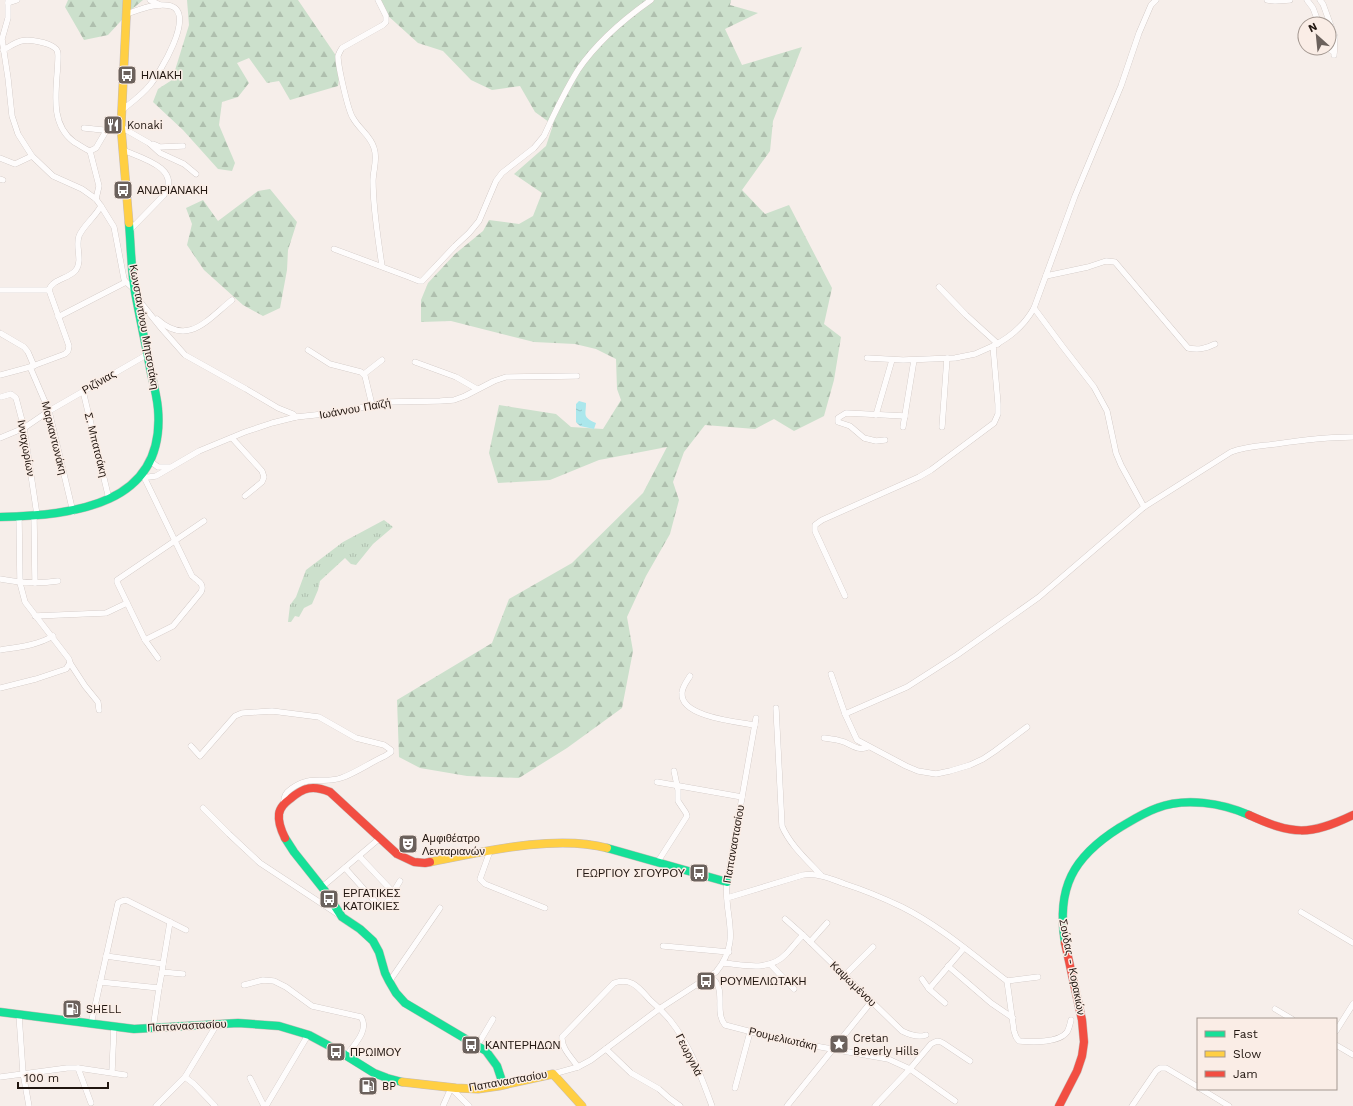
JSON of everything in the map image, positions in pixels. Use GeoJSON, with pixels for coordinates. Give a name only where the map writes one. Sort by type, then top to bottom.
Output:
{"type":"FeatureCollection","features":[{"type":"Feature","properties":{"kind":"street"},"geometry":{"type":"LineString","coordinates":[[17,0],[8,1],[8,18],[1,38],[4,50],[12,116],[18,134],[32,156],[53,176],[82,190],[96,199],[102,206],[114,228],[126,282],[136,293],[162,329],[185,355],[296,417]]}},
{"type":"Feature","properties":{"kind":"street","name":"Κωνσταντίνου Μητσοτάκη"},"geometry":{"type":"LineString","coordinates":[[0,517],[19,517],[73,512],[94,506],[109,499],[142,477],[156,444],[159,420],[158,407],[136,293],[129,231],[123,150],[122,110],[127,0]]}},
{"type":"Feature","properties":{"kind":"street"},"geometry":{"type":"LineString","coordinates":[[150,0],[161,5]]}},
{"type":"Feature","properties":{"kind":"street"},"geometry":{"type":"LineString","coordinates":[[378,0],[386,16],[386,22],[342,48],[338,56],[352,118],[375,148],[376,157],[373,180],[376,224],[382,266]]}},
{"type":"Feature","properties":{"kind":"street"},"geometry":{"type":"LineString","coordinates":[[334,249],[409,276],[418,281],[424,280],[479,221],[496,181],[502,173],[539,143],[569,87],[588,57],[620,24],[651,0]]}},
{"type":"Feature","properties":{"kind":"street"},"geometry":{"type":"LineString","coordinates":[[867,358],[914,360],[948,358],[975,354],[1011,336],[1028,319],[1034,308],[1075,196],[1121,86],[1139,33],[1151,5],[1156,0]]}},
{"type":"Feature","properties":{"kind":"street"},"geometry":{"type":"LineString","coordinates":[[1267,0],[1290,0]]}},
{"type":"Feature","properties":{"kind":"street"},"geometry":{"type":"LineString","coordinates":[[1307,0],[1313,8],[1316,16]]}},
{"type":"Feature","properties":{"kind":"street"},"geometry":{"type":"LineString","coordinates":[[1320,0],[1328,16]]}},
{"type":"Feature","properties":{"kind":"street"},"geometry":{"type":"LineString","coordinates":[[122,110],[149,86],[162,68],[175,38],[180,21],[179,15],[171,6],[161,5],[143,8],[126,14]]}},
{"type":"Feature","properties":{"kind":"street"},"geometry":{"type":"LineString","coordinates":[[4,50],[19,42],[27,40],[55,48],[58,52],[55,97],[60,122],[65,132],[70,139],[90,151],[96,148],[106,131]]}},
{"type":"Feature","properties":{"kind":"street"},"geometry":{"type":"LineString","coordinates":[[84,128],[106,131],[122,129],[160,147],[183,146]]}},
{"type":"Feature","properties":{"kind":"street"},"geometry":{"type":"LineString","coordinates":[[149,143],[160,153],[184,164],[196,174]]}},
{"type":"Feature","properties":{"kind":"street"},"geometry":{"type":"LineString","coordinates":[[123,150],[164,170],[168,176],[169,184],[164,195],[129,231]]}},
{"type":"Feature","properties":{"kind":"street"},"geometry":{"type":"LineString","coordinates":[[90,151],[99,186],[96,199]]}},
{"type":"Feature","properties":{"kind":"street"},"geometry":{"type":"LineString","coordinates":[[0,158],[15,164],[32,156]]}},
{"type":"Feature","properties":{"kind":"street"},"geometry":{"type":"LineString","coordinates":[[0,375],[32,366],[65,354],[68,351],[69,346],[49,290],[51,285],[67,276],[77,268],[79,262],[79,236],[84,227],[97,214],[102,206]]}},
{"type":"Feature","properties":{"kind":"street"},"geometry":{"type":"LineString","coordinates":[[1046,276],[1088,267],[1106,261],[1115,262],[1188,348],[1205,349],[1215,344]]}},
{"type":"Feature","properties":{"kind":"street"},"geometry":{"type":"LineString","coordinates":[[58,317],[126,282]]}},
{"type":"Feature","properties":{"kind":"street"},"geometry":{"type":"LineString","coordinates":[[845,596],[815,531],[815,525],[822,520],[919,477],[931,470],[994,423],[998,414],[995,345],[939,287]]}},
{"type":"Feature","properties":{"kind":"street"},"geometry":{"type":"LineString","coordinates":[[0,290],[49,290]]}},
{"type":"Feature","properties":{"kind":"street"},"geometry":{"type":"LineString","coordinates":[[149,312],[161,323],[174,330],[181,332],[189,331],[199,327],[232,300]]}},
{"type":"Feature","properties":{"kind":"street"},"geometry":{"type":"LineString","coordinates":[[1034,308],[1094,387],[1107,411],[1116,453],[1144,507]]}},
{"type":"Feature","properties":{"kind":"street","name":"Μαρκαντωνάκη"},"geometry":{"type":"LineString","coordinates":[[0,333],[24,347],[28,352],[49,411],[73,512]]}},
{"type":"Feature","properties":{"kind":"street"},"geometry":{"type":"LineString","coordinates":[[308,350],[330,364],[359,370],[364,374],[372,405]]}},
{"type":"Feature","properties":{"kind":"street","name":"Ριζίνιας"},"geometry":{"type":"LineString","coordinates":[[0,438],[24,428],[49,411],[148,354]]}},
{"type":"Feature","properties":{"kind":"street"},"geometry":{"type":"LineString","coordinates":[[942,427],[948,358]]}},
{"type":"Feature","properties":{"kind":"street"},"geometry":{"type":"LineString","coordinates":[[364,374],[382,360]]}},
{"type":"Feature","properties":{"kind":"street"},"geometry":{"type":"LineString","coordinates":[[876,414],[892,360]]}},
{"type":"Feature","properties":{"kind":"street"},"geometry":{"type":"LineString","coordinates":[[903,427],[914,360]]}},
{"type":"Feature","properties":{"kind":"street"},"geometry":{"type":"LineString","coordinates":[[415,362],[456,377],[477,389]]}},
{"type":"Feature","properties":{"kind":"street","name":"Ιωάννου Παϊζή"},"geometry":{"type":"LineString","coordinates":[[142,477],[153,477],[159,475],[199,451],[260,427],[296,417],[343,412],[372,405],[397,402],[447,401],[465,396],[499,379],[511,376],[577,376]]}},
{"type":"Feature","properties":{"kind":"street","name":"Σ. Μπατσάκη"},"geometry":{"type":"LineString","coordinates":[[83,391],[109,499]]}},
{"type":"Feature","properties":{"kind":"street","name":"Ινναχωρίων"},"geometry":{"type":"LineString","coordinates":[[1,397],[14,394],[24,428],[36,515],[35,583]]}},
{"type":"Feature","properties":{"kind":"street"},"geometry":{"type":"LineString","coordinates":[[885,440],[876,441],[864,438],[850,426],[838,422],[838,418],[846,413],[905,416]]}},
{"type":"Feature","properties":{"kind":"street"},"geometry":{"type":"LineString","coordinates":[[846,714],[901,691],[957,656],[1039,597],[1144,507],[1231,452],[1241,448],[1304,440],[1353,436]]}},
{"type":"Feature","properties":{"kind":"street"},"geometry":{"type":"LineString","coordinates":[[232,438],[264,474],[262,482],[245,496]]}},
{"type":"Feature","properties":{"kind":"street"},"geometry":{"type":"LineString","coordinates":[[150,461],[158,467],[172,466]]}},
{"type":"Feature","properties":{"kind":"street"},"geometry":{"type":"LineString","coordinates":[[158,467],[159,475]]}},
{"type":"Feature","properties":{"kind":"street"},"geometry":{"type":"LineString","coordinates":[[142,477],[192,576],[202,584],[203,589],[173,626],[145,640]]}},
{"type":"Feature","properties":{"kind":"street"},"geometry":{"type":"LineString","coordinates":[[19,517],[20,582],[25,602],[69,659],[85,686],[98,702],[99,710]]}},
{"type":"Feature","properties":{"kind":"street"},"geometry":{"type":"LineString","coordinates":[[158,658],[145,640],[117,582],[204,521]]}},
{"type":"Feature","properties":{"kind":"street"},"geometry":{"type":"LineString","coordinates":[[0,579],[35,583],[58,581]]}},
{"type":"Feature","properties":{"kind":"street"},"geometry":{"type":"LineString","coordinates":[[35,616],[106,613],[127,603]]}},
{"type":"Feature","properties":{"kind":"street"},"geometry":{"type":"LineString","coordinates":[[0,650],[28,646],[52,636]]}},
{"type":"Feature","properties":{"kind":"street"},"geometry":{"type":"LineString","coordinates":[[0,688],[36,679],[66,669],[70,663]]}},
{"type":"Feature","properties":{"kind":"street"},"geometry":{"type":"LineString","coordinates":[[832,674],[854,736],[868,747],[918,771],[936,774],[950,771],[983,759],[1027,727]]}},
{"type":"Feature","properties":{"kind":"street"},"geometry":{"type":"LineString","coordinates":[[690,676],[683,688],[682,696],[686,704],[691,709],[698,713],[721,719],[755,725]]}},
{"type":"Feature","properties":{"kind":"street"},"geometry":{"type":"LineString","coordinates":[[776,708],[782,826],[791,842],[821,875]]}},
{"type":"Feature","properties":{"kind":"street"},"geometry":{"type":"LineString","coordinates":[[191,746],[200,756],[235,716],[242,713],[272,710],[319,717],[356,738],[384,745],[391,752],[340,778],[317,779],[302,782],[285,794],[284,804]]}},
{"type":"Feature","properties":{"kind":"street","name":"Παπαναστασίου"},"geometry":{"type":"LineString","coordinates":[[0,1012],[134,1029],[217,1024],[286,1028],[308,1035],[391,1080],[432,1084],[451,1088],[477,1089],[553,1074],[578,1067],[591,1060],[659,1009],[716,972],[723,963],[728,952],[730,919],[727,898],[727,882],[756,718]]}},
{"type":"Feature","properties":{"kind":"street"},"geometry":{"type":"LineString","coordinates":[[824,738],[841,741],[858,748],[864,749],[868,747]]}},
{"type":"Feature","properties":{"kind":"street"},"geometry":{"type":"LineString","coordinates":[[657,863],[687,816],[678,801],[674,771]]}},
{"type":"Feature","properties":{"kind":"street"},"geometry":{"type":"LineString","coordinates":[[656,782],[742,798]]}},
{"type":"Feature","properties":{"kind":"street"},"geometry":{"type":"LineString","coordinates":[[343,918],[322,887],[282,834],[278,816],[280,810],[284,804],[300,790],[308,788],[322,788],[330,792],[397,854],[407,860],[418,863],[535,845],[581,843],[602,846],[727,882]]}},
{"type":"Feature","properties":{"kind":"street","name":"Σούδας - Κορακιών"},"geometry":{"type":"LineString","coordinates":[[1059,1106],[1079,1068],[1084,1045],[1083,1024],[1069,962],[1062,921],[1064,898],[1067,886],[1075,867],[1082,857],[1099,842],[1133,819],[1148,811],[1171,804],[1193,803],[1226,808],[1267,823],[1297,831],[1306,831],[1325,827],[1353,815]]}},
{"type":"Feature","properties":{"kind":"street"},"geometry":{"type":"LineString","coordinates":[[203,808],[233,839],[260,863],[366,934],[380,953],[389,982],[396,994],[405,1003],[486,1050],[498,1067],[503,1084]]}},
{"type":"Feature","properties":{"kind":"street"},"geometry":{"type":"LineString","coordinates":[[322,887],[380,838]]}},
{"type":"Feature","properties":{"kind":"street"},"geometry":{"type":"LineString","coordinates":[[490,851],[480,879],[481,882],[545,908]]}},
{"type":"Feature","properties":{"kind":"street"},"geometry":{"type":"LineString","coordinates":[[359,856],[393,892]]}},
{"type":"Feature","properties":{"kind":"street"},"geometry":{"type":"LineString","coordinates":[[345,868],[380,907],[386,904],[400,881]]}},
{"type":"Feature","properties":{"kind":"street"},"geometry":{"type":"LineString","coordinates":[[727,898],[803,875],[811,874],[821,875],[864,890],[902,907],[932,926],[1007,981],[1016,1037],[1019,1041],[1047,1041],[1056,1039],[1064,1035],[1071,1020]]}},
{"type":"Feature","properties":{"kind":"street"},"geometry":{"type":"LineString","coordinates":[[91,1024],[118,903],[122,900],[126,900],[186,930]]}},
{"type":"Feature","properties":{"kind":"street"},"geometry":{"type":"LineString","coordinates":[[389,982],[440,908]]}},
{"type":"Feature","properties":{"kind":"street"},"geometry":{"type":"LineString","coordinates":[[1301,912],[1353,943]]}},
{"type":"Feature","properties":{"kind":"street","name":"Καψωμένου"},"geometry":{"type":"LineString","coordinates":[[785,919],[902,1031],[908,1035],[926,1035]]}},
{"type":"Feature","properties":{"kind":"street"},"geometry":{"type":"LineString","coordinates":[[153,1029],[170,922]]}},
{"type":"Feature","properties":{"kind":"street"},"geometry":{"type":"LineString","coordinates":[[810,942],[827,923]]}},
{"type":"Feature","properties":{"kind":"street"},"geometry":{"type":"LineString","coordinates":[[723,963],[751,966],[770,964],[786,955],[803,935]]}},
{"type":"Feature","properties":{"kind":"street"},"geometry":{"type":"LineString","coordinates":[[663,946],[728,952]]}},
{"type":"Feature","properties":{"kind":"street"},"geometry":{"type":"LineString","coordinates":[[844,976],[873,947]]}},
{"type":"Feature","properties":{"kind":"street"},"geometry":{"type":"LineString","coordinates":[[929,989],[964,948]]}},
{"type":"Feature","properties":{"kind":"street"},"geometry":{"type":"LineString","coordinates":[[106,956],[163,964]]}},
{"type":"Feature","properties":{"kind":"street"},"geometry":{"type":"LineString","coordinates":[[770,964],[794,989]]}},
{"type":"Feature","properties":{"kind":"street"},"geometry":{"type":"LineString","coordinates":[[948,966],[991,1003],[1013,1018]]}},
{"type":"Feature","properties":{"kind":"street"},"geometry":{"type":"LineString","coordinates":[[162,972],[183,974]]}},
{"type":"Feature","properties":{"kind":"street","name":"Ρουμελιωτάκη"},"geometry":{"type":"LineString","coordinates":[[709,976],[717,983],[721,998],[721,1020],[725,1025],[832,1050],[875,1056],[899,1063],[910,1069],[955,1101]]}},
{"type":"Feature","properties":{"kind":"street"},"geometry":{"type":"LineString","coordinates":[[1007,981],[1038,977]]}},
{"type":"Feature","properties":{"kind":"street"},"geometry":{"type":"LineString","coordinates":[[922,979],[929,989],[945,1003]]}},
{"type":"Feature","properties":{"kind":"street"},"geometry":{"type":"LineString","coordinates":[[244,985],[263,980],[274,981],[312,1006],[361,1017],[364,1023],[364,1031],[346,1056]]}},
{"type":"Feature","properties":{"kind":"street","name":"Γεωργιλά"},"geometry":{"type":"LineString","coordinates":[[578,1067],[564,1048],[562,1037],[614,983],[620,981],[632,983],[639,988],[670,1020],[691,1053],[712,1106]]}},
{"type":"Feature","properties":{"kind":"street"},"geometry":{"type":"LineString","coordinates":[[100,982],[159,988]]}},
{"type":"Feature","properties":{"kind":"street"},"geometry":{"type":"LineString","coordinates":[[787,1106],[871,1002]]}},
{"type":"Feature","properties":{"kind":"street"},"geometry":{"type":"LineString","coordinates":[[1337,1029],[1353,1004]]}},
{"type":"Feature","properties":{"kind":"street"},"geometry":{"type":"LineString","coordinates":[[1275,1009],[1290,1018]]}},
{"type":"Feature","properties":{"kind":"street"},"geometry":{"type":"LineString","coordinates":[[18,1015],[23,1073],[29,1106]]}},
{"type":"Feature","properties":{"kind":"street"},"geometry":{"type":"LineString","coordinates":[[477,1046],[493,1019]]}},
{"type":"Feature","properties":{"kind":"street"},"geometry":{"type":"LineString","coordinates":[[156,1106],[185,1077],[217,1024]]}},
{"type":"Feature","properties":{"kind":"street"},"geometry":{"type":"LineString","coordinates":[[112,1072],[114,1026]]}},
{"type":"Feature","properties":{"kind":"street"},"geometry":{"type":"LineString","coordinates":[[736,1088],[750,1032]]}},
{"type":"Feature","properties":{"kind":"street"},"geometry":{"type":"LineString","coordinates":[[265,1106],[308,1035]]}},
{"type":"Feature","properties":{"kind":"street"},"geometry":{"type":"LineString","coordinates":[[875,1106],[935,1041],[943,1042],[970,1061]]}},
{"type":"Feature","properties":{"kind":"street"},"geometry":{"type":"LineString","coordinates":[[1337,1046],[1353,1055]]}},
{"type":"Feature","properties":{"kind":"street"},"geometry":{"type":"LineString","coordinates":[[606,1049],[631,1074],[659,1089],[680,1106]]}},
{"type":"Feature","properties":{"kind":"street"},"geometry":{"type":"LineString","coordinates":[[0,1077],[66,1068],[112,1072],[125,1075]]}},
{"type":"Feature","properties":{"kind":"street"},"geometry":{"type":"LineString","coordinates":[[78,1068],[91,1103]]}},
{"type":"Feature","properties":{"kind":"street"},"geometry":{"type":"LineString","coordinates":[[1132,1106],[1156,1071],[1160,1068],[1166,1068],[1197,1086]]}},
{"type":"Feature","properties":{"kind":"street"},"geometry":{"type":"LineString","coordinates":[[553,1074],[582,1106]]}},
{"type":"Feature","properties":{"kind":"street"},"geometry":{"type":"LineString","coordinates":[[185,1077],[194,1084],[215,1106]]}},
{"type":"Feature","properties":{"kind":"street"},"geometry":{"type":"LineString","coordinates":[[250,1078],[265,1106]]}},
{"type":"Feature","properties":{"kind":"street"},"geometry":{"type":"LineString","coordinates":[[444,1106],[451,1088],[469,1106]]}},
{"type":"Feature","properties":{"kind":"street"},"geometry":{"type":"LineString","coordinates":[[1203,1090],[1229,1106]]}},
{"type":"Feature","properties":{"kind":"green space"},"geometry":{"type":"Polygon","coordinates":[[[68,0],[143,0],[131,10],[108,35],[84,40],[65,7],[68,0]]]}},
{"type":"Feature","properties":{"kind":"green space"},"geometry":{"type":"Polygon","coordinates":[[[187,0],[298,0],[341,63],[338,86],[290,100],[279,81],[267,83],[249,58],[237,63],[249,83],[238,97],[222,102],[219,125],[235,163],[232,171],[218,169],[183,130],[153,102],[158,89],[172,80],[189,25],[187,0]]]}},
{"type":"Feature","properties":{"kind":"green space"},"geometry":{"type":"Polygon","coordinates":[[[379,0],[731,0],[730,5],[758,13],[725,29],[742,65],[802,47],[773,121],[770,151],[742,190],[765,214],[789,205],[832,288],[824,324],[841,337],[834,380],[824,416],[794,431],[774,419],[755,429],[705,425],[684,452],[673,482],[679,500],[670,534],[646,576],[627,617],[633,651],[622,708],[567,748],[519,778],[467,776],[420,768],[399,757],[397,700],[492,643],[509,599],[572,563],[643,493],[667,447],[599,460],[550,480],[498,483],[489,453],[499,405],[556,414],[571,427],[603,429],[621,400],[617,389],[616,359],[596,349],[575,344],[534,342],[451,321],[421,322],[421,300],[428,283],[455,254],[483,231],[489,220],[519,224],[533,216],[542,193],[514,174],[546,146],[553,125],[535,112],[520,86],[492,90],[471,80],[443,51],[418,43],[386,14],[379,0]]]}},
{"type":"Feature","properties":{"kind":"green space"},"geometry":{"type":"Polygon","coordinates":[[[270,189],[297,222],[288,250],[287,270],[280,308],[263,316],[243,305],[204,270],[187,245],[192,224],[186,208],[203,200],[218,221],[258,191],[270,189]]]}},
{"type":"Feature","properties":{"kind":"green space"},"geometry":{"type":"Polygon","coordinates":[[[384,520],[393,527],[373,544],[356,565],[351,564],[345,558],[320,581],[312,604],[304,608],[299,617],[295,616],[291,622],[288,622],[290,605],[296,597],[306,570],[343,542],[384,520]]]}},
{"type":"Feature","properties":{"kind":"water"},"geometry":{"type":"Polygon","coordinates":[[[579,401],[586,403],[585,413],[589,419],[596,423],[594,429],[580,426],[576,422],[576,404],[579,401]]]}},
{"type":"Feature","properties":{"kind":"traffic: fast"},"geometry":{"type":"LineString","coordinates":[[0,517],[57,513],[84,508],[109,499],[131,485],[147,467],[157,441],[158,409],[134,284],[129,223]]}},
{"type":"Feature","properties":{"kind":"traffic: fast"},"geometry":{"type":"LineString","coordinates":[[1065,943],[1063,906],[1066,890],[1071,876],[1079,863],[1090,850],[1103,839],[1142,815],[1157,808],[1179,803],[1191,802],[1227,807],[1249,815]]}},
{"type":"Feature","properties":{"kind":"traffic: fast"},"geometry":{"type":"LineString","coordinates":[[285,838],[294,852],[325,891],[342,917],[360,929],[373,941],[379,952],[385,973],[396,993],[405,1003],[486,1051],[497,1066],[503,1084]]}},
{"type":"Feature","properties":{"kind":"traffic: fast"},"geometry":{"type":"LineString","coordinates":[[607,848],[727,882]]}},
{"type":"Feature","properties":{"kind":"traffic: fast"},"geometry":{"type":"LineString","coordinates":[[0,1012],[134,1029],[238,1023],[279,1026],[309,1035],[374,1073],[402,1082]]}},
{"type":"Feature","properties":{"kind":"traffic: slow"},"geometry":{"type":"LineString","coordinates":[[127,0],[121,127],[129,223]]}},
{"type":"Feature","properties":{"kind":"traffic: slow"},"geometry":{"type":"LineString","coordinates":[[430,862],[495,849],[542,844],[587,844],[607,848]]}},
{"type":"Feature","properties":{"kind":"traffic: slow"},"geometry":{"type":"LineString","coordinates":[[402,1082],[478,1089],[553,1074],[582,1106]]}},
{"type":"Feature","properties":{"kind":"traffic: jam"},"geometry":{"type":"LineString","coordinates":[[285,838],[279,820],[279,814],[282,807],[300,792],[309,788],[319,788],[330,792],[397,854],[414,862],[430,862]]}},
{"type":"Feature","properties":{"kind":"traffic: jam"},"geometry":{"type":"LineString","coordinates":[[1249,815],[1264,822],[1290,829],[1301,830],[1312,830],[1324,827],[1353,815]]}},
{"type":"Feature","properties":{"kind":"traffic: jam"},"geometry":{"type":"LineString","coordinates":[[1059,1106],[1077,1071],[1082,1056],[1084,1042],[1082,1020],[1065,943]]}},
{"type":"Feature","properties":{"kind":"place","name":"ΗΛΙΑΚΗ"},"geometry":{"type":"Point","coordinates":[127,75]}},
{"type":"Feature","properties":{"kind":"place","name":"Konaki"},"geometry":{"type":"Point","coordinates":[113,125]}},
{"type":"Feature","properties":{"kind":"place","name":"ΑΝΔΡΙΑΝΑΚΗ"},"geometry":{"type":"Point","coordinates":[123,190]}},
{"type":"Feature","properties":{"kind":"place","name":"Αμφιθέατρο Λενταριανών"},"geometry":{"type":"Point","coordinates":[408,844]}},
{"type":"Feature","properties":{"kind":"place","name":"ΓΕΩΡΓΙΟΥ ΣΓΟΥΡΟΥ"},"geometry":{"type":"Point","coordinates":[699,873]}},
{"type":"Feature","properties":{"kind":"place","name":"ΕΡΓΑΤΙΚΕΣ ΚΑΤΟΙΚΙΕΣ"},"geometry":{"type":"Point","coordinates":[329,899]}},
{"type":"Feature","properties":{"kind":"place","name":"ΡΟΥΜΕΛΙΩΤΑΚΗ"},"geometry":{"type":"Point","coordinates":[706,981]}},
{"type":"Feature","properties":{"kind":"place","name":"SHELL"},"geometry":{"type":"Point","coordinates":[72,1009]}},
{"type":"Feature","properties":{"kind":"place","name":"Cretan Beverly Hills"},"geometry":{"type":"Point","coordinates":[839,1044]}},
{"type":"Feature","properties":{"kind":"place","name":"ΚΑΝΤΕΡΗΔΩΝ"},"geometry":{"type":"Point","coordinates":[471,1045]}},
{"type":"Feature","properties":{"kind":"place","name":"ΠΡΩΙΜΟΥ"},"geometry":{"type":"Point","coordinates":[336,1052]}},
{"type":"Feature","properties":{"kind":"place","name":"BP"},"geometry":{"type":"Point","coordinates":[368,1086]}}]}
